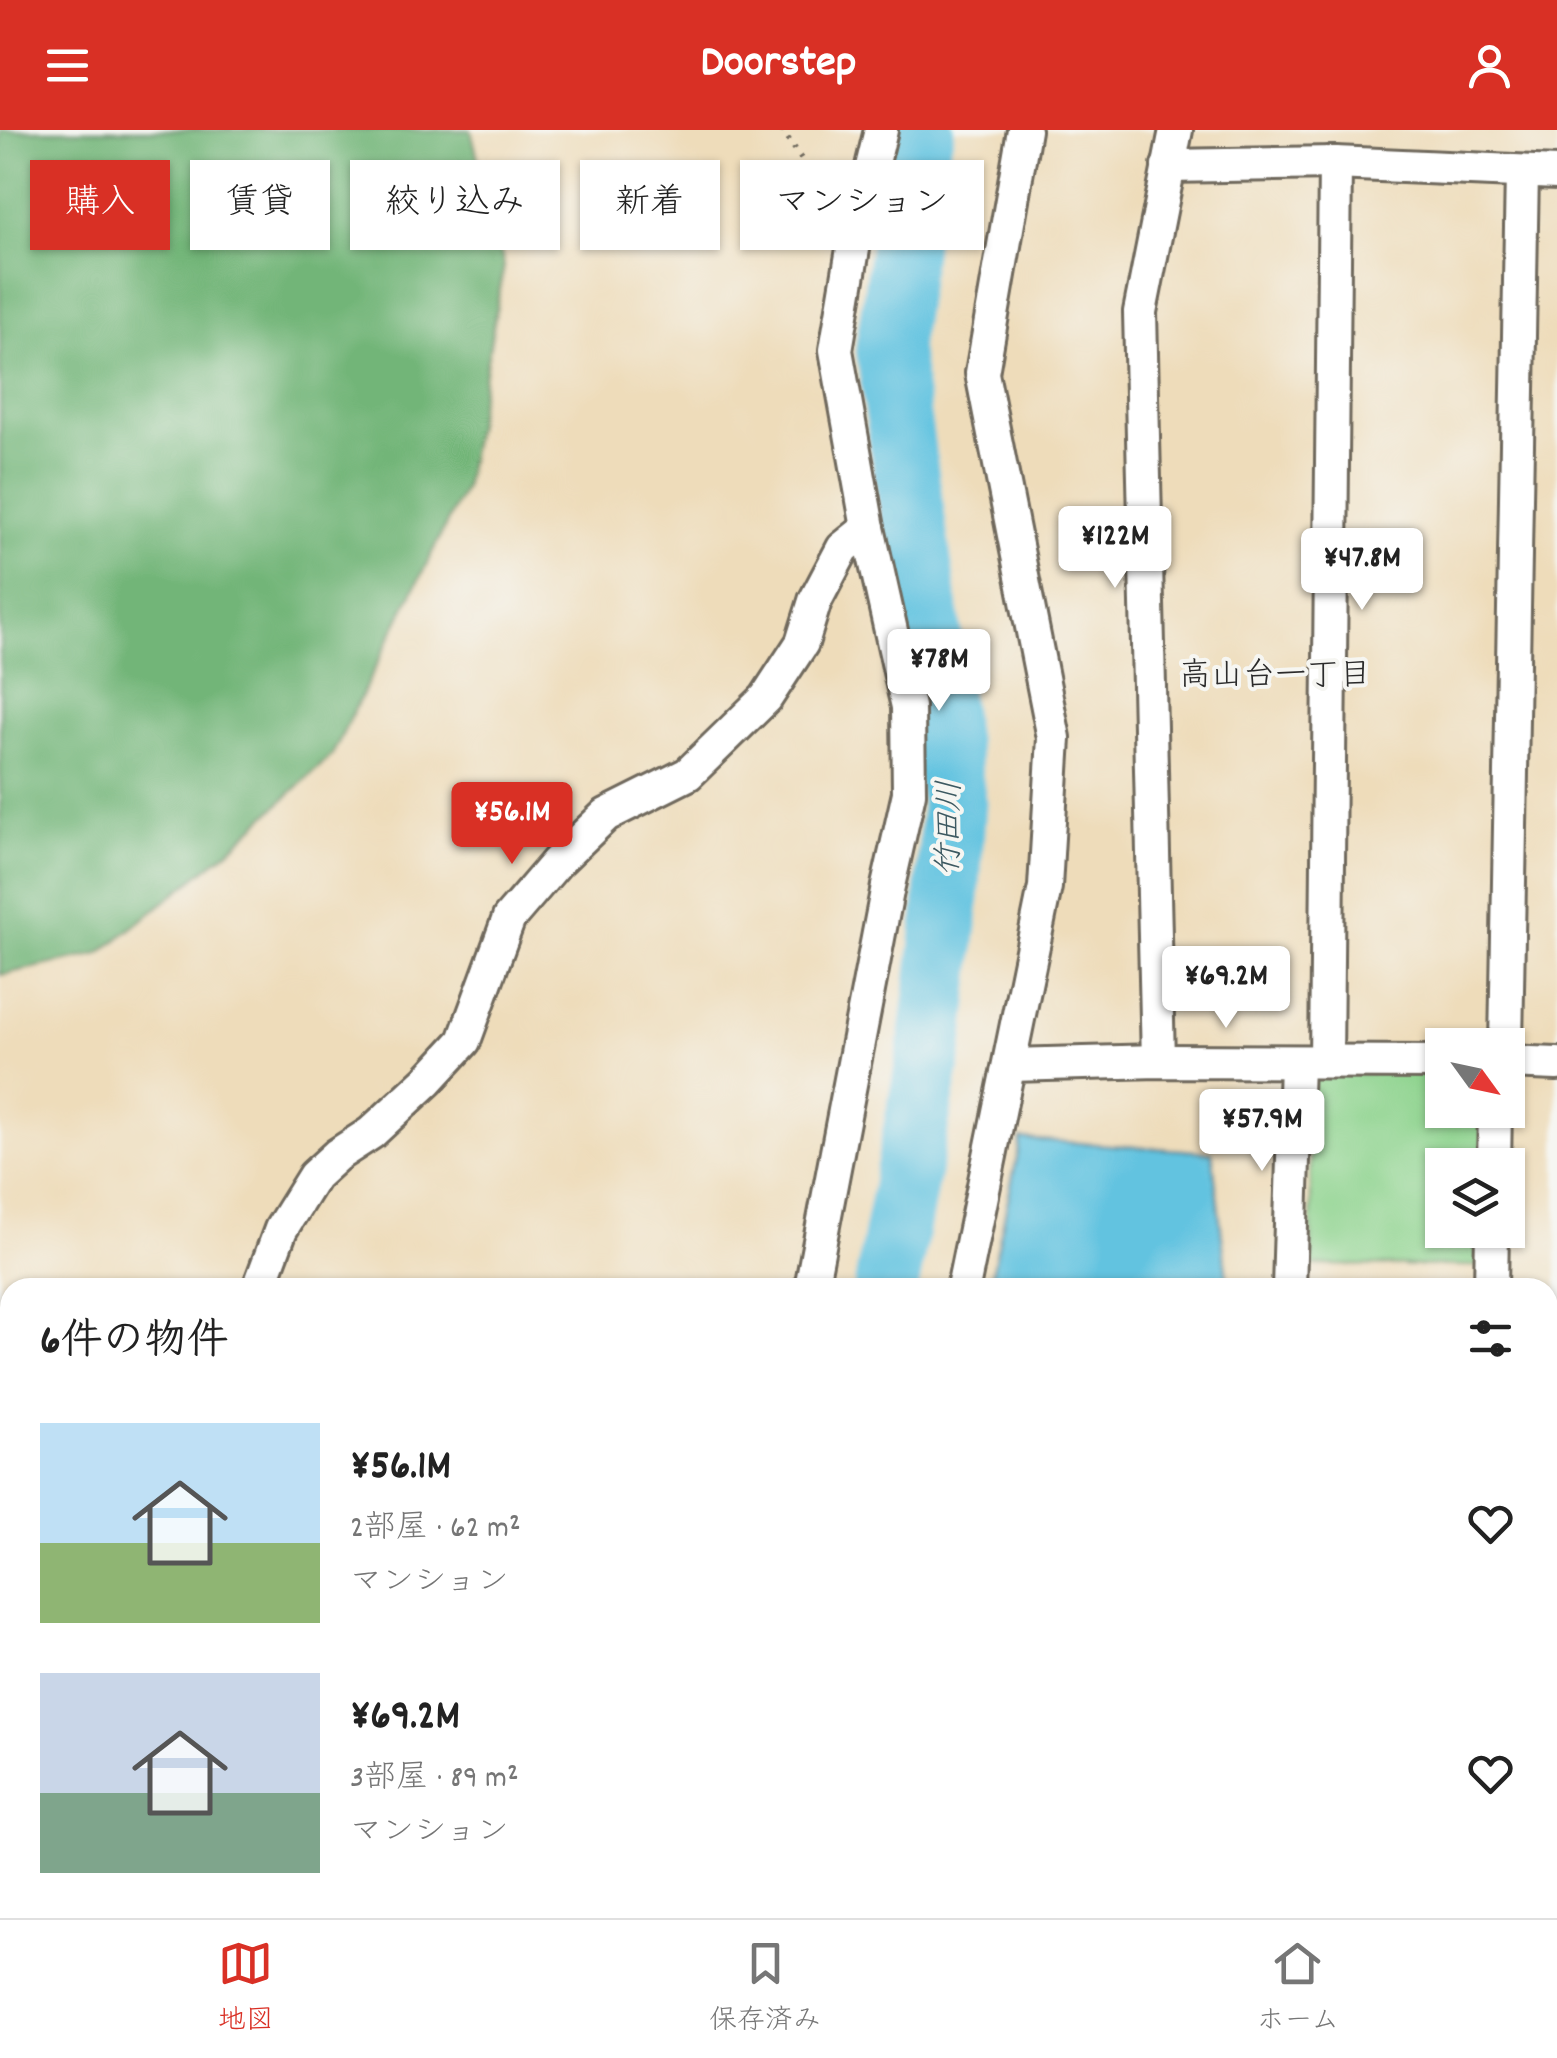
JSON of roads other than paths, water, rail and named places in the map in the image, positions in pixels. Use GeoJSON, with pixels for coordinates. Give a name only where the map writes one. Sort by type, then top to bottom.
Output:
{"type":"FeatureCollection","features":[{"type":"Feature","properties":{"kind":"street"},"geometry":{"type":"LineString","coordinates":[[812,1278],[909,793],[908,708],[868,528],[836,350],[854,237],[881,130]]}},
{"type":"Feature","properties":{"kind":"street"},"geometry":{"type":"LineString","coordinates":[[965,1278],[1045,887],[1054,738],[982,373],[1024,130]]}},
{"type":"Feature","properties":{"kind":"street"},"geometry":{"type":"LineString","coordinates":[[1158,1061],[1140,312],[1176,130]]}},
{"type":"Feature","properties":{"kind":"street"},"geometry":{"type":"LineString","coordinates":[[1168,166],[1335,164],[1557,172]]}},
{"type":"Feature","properties":{"kind":"street"},"geometry":{"type":"LineString","coordinates":[[1290,1278],[1311,1062],[1335,164]]}},
{"type":"Feature","properties":{"kind":"street"},"geometry":{"type":"LineString","coordinates":[[1506,1028],[1522,172]]}},
{"type":"Feature","properties":{"kind":"street"},"geometry":{"type":"LineString","coordinates":[[263,1278],[281,1230],[314,1176],[337,1154],[370,1133],[464,1041],[509,918],[557,862],[606,815],[688,774],[766,698],[802,643],[815,601],[843,548],[868,528]]}},
{"type":"Feature","properties":{"kind":"street"},"geometry":{"type":"LineString","coordinates":[[1010,1065],[1425,1062]]}},
{"type":"Feature","properties":{"kind":"street"},"geometry":{"type":"LineString","coordinates":[[1525,1063],[1557,1064]]}},
{"type":"Feature","properties":{"kind":"street"},"geometry":{"type":"LineString","coordinates":[[1492,1248],[1492,1278]]}},
{"type":"Feature","properties":{"kind":"water"},"geometry":{"type":"Polygon","coordinates":[[[1021,1139],[1212,1152],[1227,1278],[991,1278],[1021,1139]]]}},
{"type":"Feature","properties":{"kind":"waterway","name":"竹田川"},"geometry":{"type":"LineString","coordinates":[[888,1278],[930,1052],[954,803],[888,347],[922,130]]}},
{"type":"Feature","properties":{"kind":"district","name":"高山台一丁目"},"geometry":{"type":"Point","coordinates":[1275,673]}}]}
